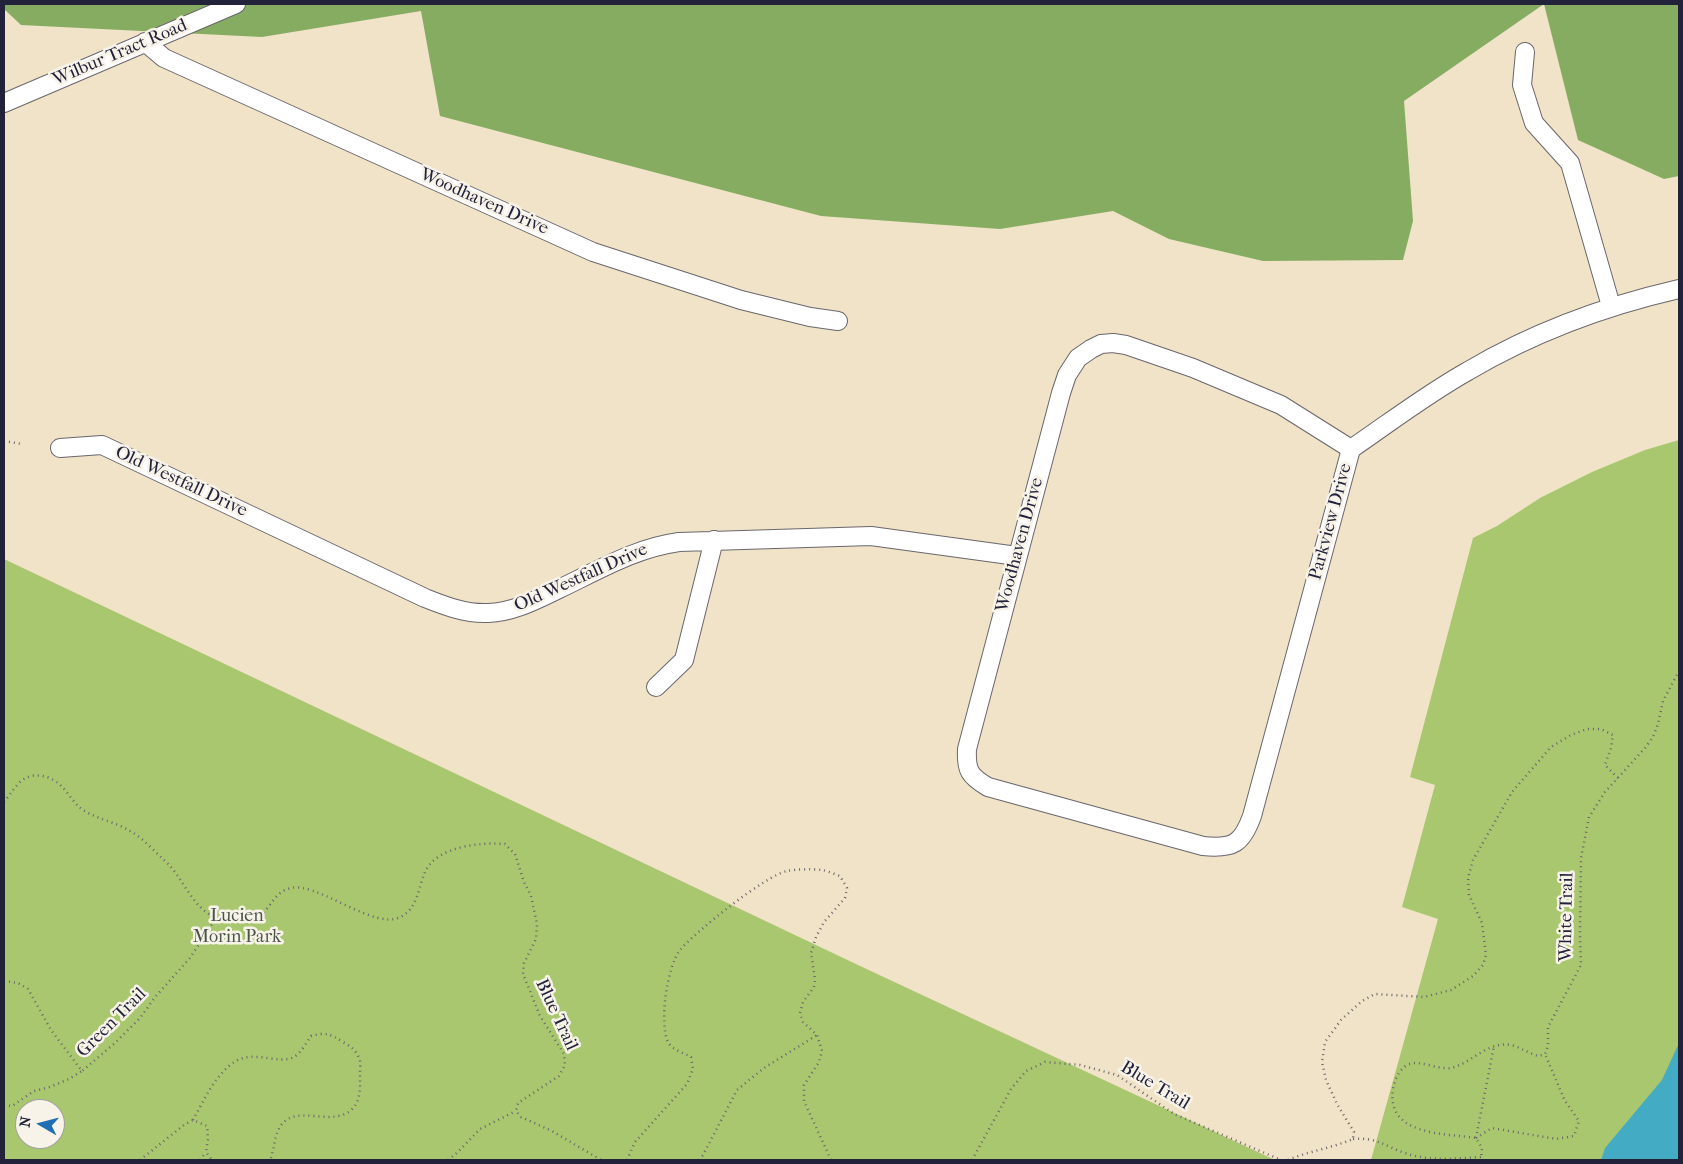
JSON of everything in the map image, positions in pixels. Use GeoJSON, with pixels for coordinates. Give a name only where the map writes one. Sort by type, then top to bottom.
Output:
{"type":"FeatureCollection","features":[{"type":"Feature","properties":{"kind":"street","name":"Wilbur Tract Road"},"geometry":{"type":"LineString","coordinates":[[4,103],[236,4]]}},
{"type":"Feature","properties":{"kind":"street","name":"Woodhaven Drive"},"geometry":{"type":"LineString","coordinates":[[145,42],[164,58],[189,70],[593,252],[741,300],[810,317],[838,321]]}},
{"type":"Feature","properties":{"kind":"street"},"geometry":{"type":"LineString","coordinates":[[1525,52],[1522,85],[1534,123],[1570,163],[1611,306]]}},
{"type":"Feature","properties":{"kind":"street","name":"Parkview Drive"},"geometry":{"type":"LineString","coordinates":[[1220,848],[1236,843],[1246,832],[1252,816],[1351,449],[1473,368],[1505,350],[1611,306],[1679,289]]}},
{"type":"Feature","properties":{"kind":"street","name":"Woodhaven Drive"},"geometry":{"type":"LineString","coordinates":[[1220,848],[1203,846],[988,787],[977,780],[969,770],[967,748],[1061,393],[1068,375],[1078,358],[1090,349],[1101,344],[1126,345],[1193,368],[1281,405],[1351,449]]}},
{"type":"Feature","properties":{"kind":"street","name":"Old Westfall Drive"},"geometry":{"type":"LineString","coordinates":[[60,448],[102,445],[425,598],[465,611],[487,613],[529,604],[638,551],[658,545],[714,540],[871,536],[1017,556]]}},
{"type":"Feature","properties":{"kind":"street"},"geometry":{"type":"LineString","coordinates":[[656,687],[684,660],[714,540]]}},
{"type":"Feature","properties":{"kind":"path"},"geometry":{"type":"LineString","coordinates":[[4,441],[22,444]]}},
{"type":"Feature","properties":{"kind":"path","name":"White Trail"},"geometry":{"type":"LineString","coordinates":[[1545,1054],[1548,1046],[1548,1027],[1582,965],[1580,935],[1581,858],[1589,818],[1605,792],[1653,737],[1658,724],[1662,701],[1679,671]]}},
{"type":"Feature","properties":{"kind":"path"},"geometry":{"type":"LineString","coordinates":[[1353,1139],[1354,1132],[1337,1104],[1326,1080],[1322,1062],[1325,1042],[1341,1020],[1362,1001],[1375,994],[1424,997],[1452,990],[1473,976],[1483,965],[1486,955],[1486,940],[1482,923],[1469,894],[1468,878],[1473,860],[1512,792],[1551,747],[1571,735],[1587,729],[1601,729],[1612,736],[1611,748],[1605,765],[1618,778]]}},
{"type":"Feature","properties":{"kind":"path","name":"Blue Trail"},"geometry":{"type":"LineString","coordinates":[[4,802],[24,779],[40,775],[50,778],[59,784],[79,807],[96,817],[131,831],[167,862],[197,904],[206,912],[216,918],[240,922],[251,922],[259,917],[281,892],[292,888],[302,888],[337,900],[380,919],[399,918],[416,901],[426,870],[435,859],[471,845],[505,844],[515,854],[524,882],[531,896],[537,924],[536,939],[524,963],[524,974],[540,1016],[564,1054],[565,1065],[559,1076],[518,1103],[516,1111]]}},
{"type":"Feature","properties":{"kind":"path"},"geometry":{"type":"LineString","coordinates":[[627,1160],[635,1142],[687,1084],[693,1068],[691,1056],[673,1048],[668,1042],[664,1019],[670,970],[679,950],[727,908],[770,877],[787,871],[822,870],[840,876],[847,888],[844,898],[824,922],[816,937],[811,953],[815,979],[814,987],[804,1002],[800,1013],[803,1022],[817,1035],[822,1051],[819,1062],[804,1085],[804,1101],[831,1160]]}},
{"type":"Feature","properties":{"kind":"path","name":"Green Trail"},"geometry":{"type":"LineString","coordinates":[[4,981],[18,983],[28,989],[51,1030],[82,1071],[115,1043],[140,1018],[156,996],[190,958],[216,918]]}},
{"type":"Feature","properties":{"kind":"path"},"geometry":{"type":"LineString","coordinates":[[140,1160],[193,1120],[225,1070],[237,1061],[250,1057],[283,1059],[294,1057],[311,1036],[322,1033],[352,1047],[360,1059],[360,1095],[355,1106],[346,1113],[327,1118],[302,1115],[288,1119],[279,1128],[270,1160]]}},
{"type":"Feature","properties":{"kind":"path"},"geometry":{"type":"LineString","coordinates":[[699,1160],[737,1090],[764,1068],[817,1035]]}},
{"type":"Feature","properties":{"kind":"path"},"geometry":{"type":"LineString","coordinates":[[1502,1044],[1513,1045],[1539,1056],[1545,1054],[1565,1101],[1579,1121],[1574,1136],[1556,1139],[1492,1128],[1476,1138],[1422,1130],[1406,1124],[1395,1112],[1392,1099],[1394,1084],[1400,1070],[1411,1064],[1449,1068],[1494,1046],[1502,1044]]}},
{"type":"Feature","properties":{"kind":"path"},"geometry":{"type":"LineString","coordinates":[[1288,1160],[1353,1139],[1368,1138],[1406,1154],[1435,1159],[1482,1158],[1482,1148],[1476,1138],[1494,1046]]}},
{"type":"Feature","properties":{"kind":"path","name":"Blue Trail"},"geometry":{"type":"LineString","coordinates":[[972,1160],[1011,1089],[1026,1071],[1045,1062],[1080,1065],[1117,1075],[1174,1114],[1281,1160]]}},
{"type":"Feature","properties":{"kind":"path"},"geometry":{"type":"LineString","coordinates":[[4,1106],[12,1106],[34,1091],[50,1087],[82,1071]]}},
{"type":"Feature","properties":{"kind":"path"},"geometry":{"type":"LineString","coordinates":[[448,1160],[480,1129],[516,1111],[521,1116],[601,1160]]}},
{"type":"Feature","properties":{"kind":"path"},"geometry":{"type":"LineString","coordinates":[[193,1120],[207,1126],[206,1152],[200,1160]]}},
{"type":"Feature","properties":{"kind":"path"},"geometry":{"type":"LineString","coordinates":[[206,1152],[212,1160]]}},
{"type":"Feature","properties":{"kind":"green space"},"geometry":{"type":"Polygon","coordinates":[[[4,4],[1544,4],[1404,101],[1413,221],[1403,260],[1263,261],[1169,239],[1113,211],[1000,229],[821,216],[440,116],[421,11],[262,37],[21,25],[4,9],[4,4]]]}},
{"type":"Feature","properties":{"kind":"green space"},"geometry":{"type":"Polygon","coordinates":[[[1544,4],[1679,4],[1679,176],[1664,179],[1578,140],[1544,4]]]}},
{"type":"Feature","properties":{"kind":"green space"},"geometry":{"type":"Polygon","coordinates":[[[1679,440],[1679,1160],[1371,1160],[1438,919],[1402,907],[1435,785],[1410,777],[1473,538],[1497,526],[1540,498],[1592,472],[1645,450],[1679,440]]]}},
{"type":"Feature","properties":{"kind":"green space","name":"Lucien Morin Park"},"geometry":{"type":"Polygon","coordinates":[[[4,559],[858,965],[1275,1160],[4,1160],[4,559]]]}},
{"type":"Feature","properties":{"kind":"water"},"geometry":{"type":"Polygon","coordinates":[[[1679,1043],[1679,1160],[1601,1160],[1605,1148],[1662,1080],[1679,1043]]]}}]}
